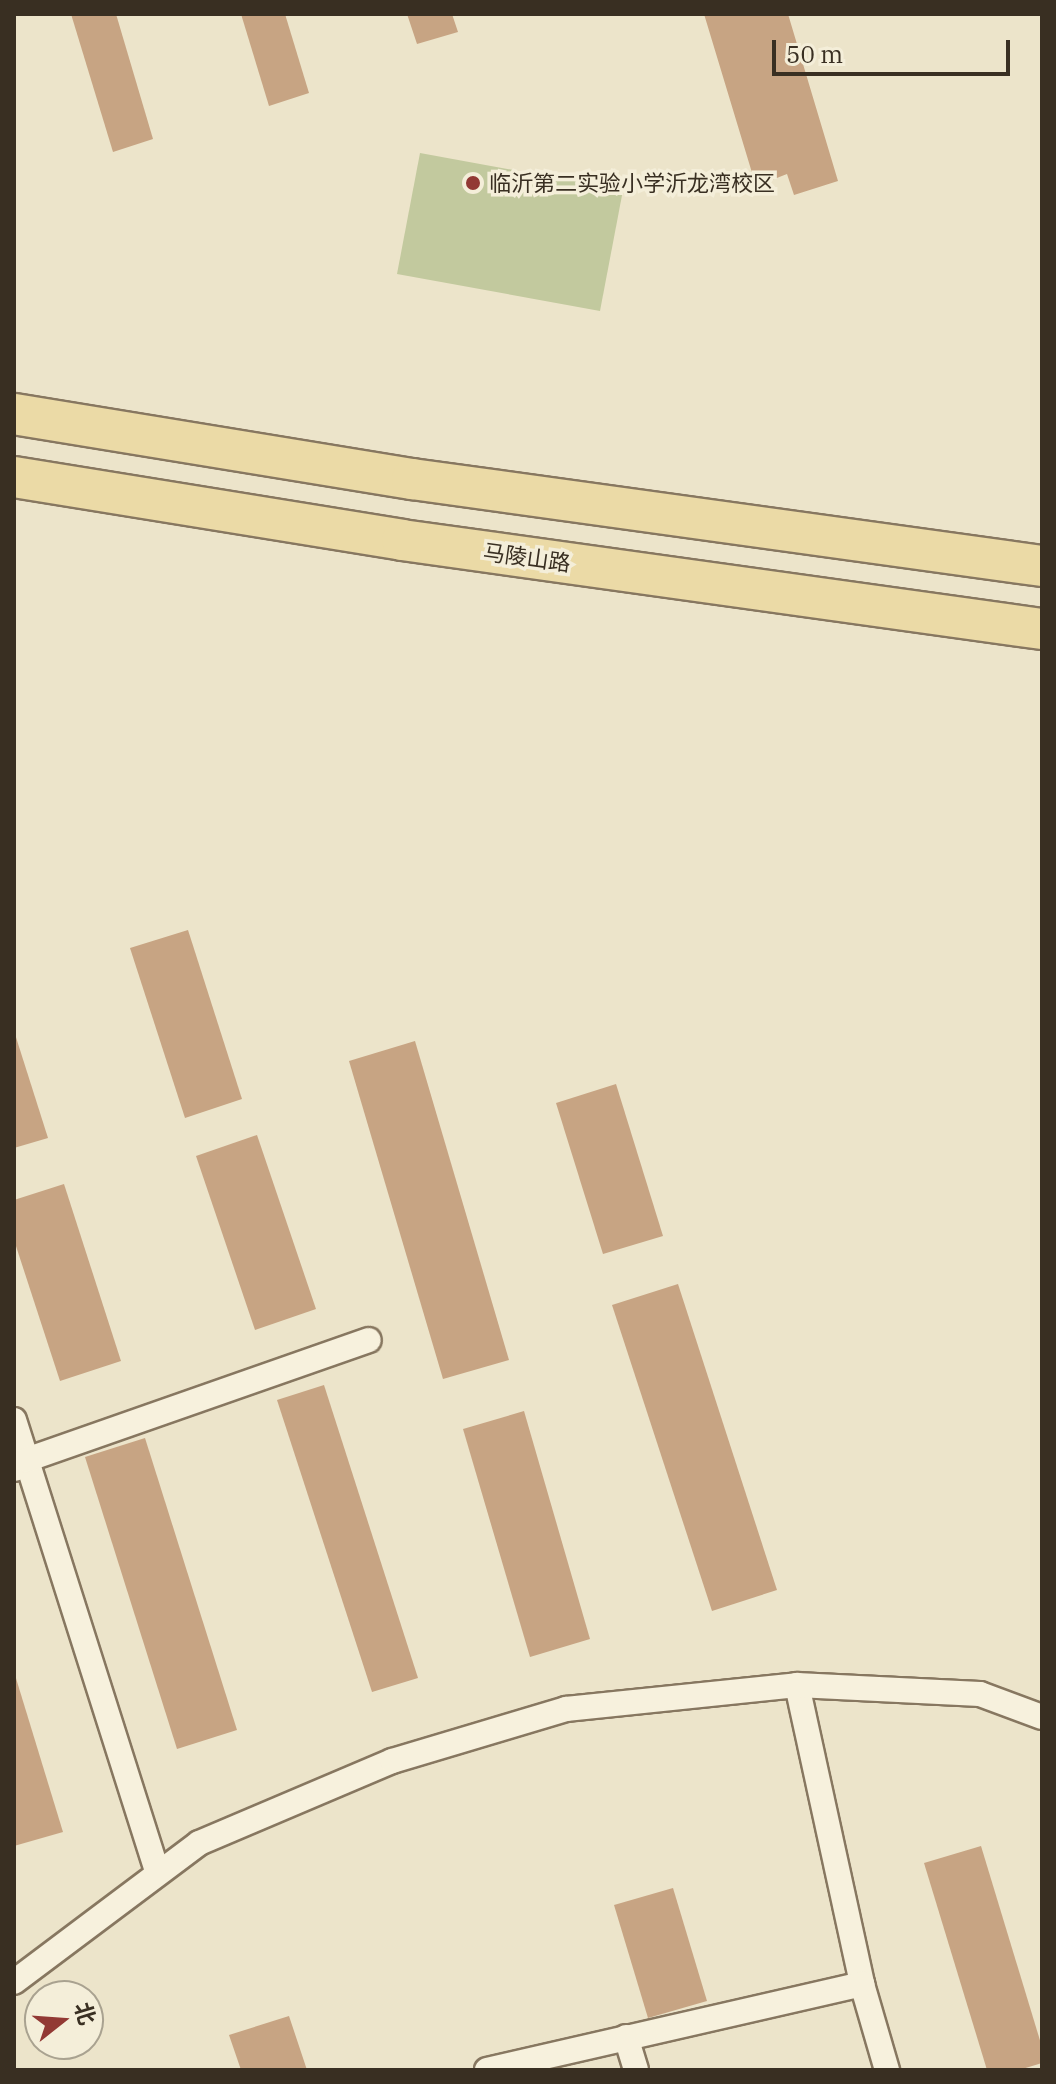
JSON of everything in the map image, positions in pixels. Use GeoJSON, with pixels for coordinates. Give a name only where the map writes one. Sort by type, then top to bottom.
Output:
{"type":"FeatureCollection","features":[{"type":"Feature","properties":{"kind":"main road"},"geometry":{"type":"LineString","coordinates":[[14,414],[412,479],[1042,566]]}},
{"type":"Feature","properties":{"kind":"main road","name":"马陵山路"},"geometry":{"type":"LineString","coordinates":[[14,477],[402,540],[1042,629]]}},
{"type":"Feature","properties":{"kind":"street"},"geometry":{"type":"LineString","coordinates":[[20,1465],[369,1340]]}},
{"type":"Feature","properties":{"kind":"street"},"geometry":{"type":"LineString","coordinates":[[14,1420],[20,1465],[158,1873]]}},
{"type":"Feature","properties":{"kind":"street"},"geometry":{"type":"LineString","coordinates":[[797,1685],[862,1984],[887,2070]]}},
{"type":"Feature","properties":{"kind":"street"},"geometry":{"type":"LineString","coordinates":[[14,1982],[199,1843],[392,1761],[552,1714],[797,1685],[980,1694],[1042,1717]]}},
{"type":"Feature","properties":{"kind":"street"},"geometry":{"type":"LineString","coordinates":[[487,2070],[862,1984]]}},
{"type":"Feature","properties":{"kind":"street"},"geometry":{"type":"LineString","coordinates":[[626,2037],[636,2070]]}},
{"type":"Feature","properties":{"kind":"green space"},"geometry":{"type":"Polygon","coordinates":[[[420,153],[623,190],[600,311],[397,274],[420,153]]]}},
{"type":"Feature","properties":{"kind":"building"},"geometry":{"type":"Polygon","coordinates":[[[71,14],[116,14],[153,139],[113,152],[71,14]]]}},
{"type":"Feature","properties":{"kind":"building"},"geometry":{"type":"Polygon","coordinates":[[[241,14],[285,14],[309,93],[269,106],[241,14]]]}},
{"type":"Feature","properties":{"kind":"building"},"geometry":{"type":"Polygon","coordinates":[[[407,14],[452,14],[458,32],[417,44],[407,14]]]}},
{"type":"Feature","properties":{"kind":"building"},"geometry":{"type":"Polygon","coordinates":[[[704,14],[788,14],[838,181],[794,195],[787,174],[756,186],[704,14]]]}},
{"type":"Feature","properties":{"kind":"building"},"geometry":{"type":"Polygon","coordinates":[[[188,930],[242,1099],[185,1118],[130,948],[188,930]]]}},
{"type":"Feature","properties":{"kind":"building"},"geometry":{"type":"Polygon","coordinates":[[[14,1031],[48,1138],[14,1148],[14,1031]]]}},
{"type":"Feature","properties":{"kind":"building"},"geometry":{"type":"Polygon","coordinates":[[[415,1041],[509,1360],[443,1379],[349,1061],[415,1041]]]}},
{"type":"Feature","properties":{"kind":"building"},"geometry":{"type":"Polygon","coordinates":[[[616,1084],[663,1236],[603,1254],[556,1103],[616,1084]]]}},
{"type":"Feature","properties":{"kind":"building"},"geometry":{"type":"Polygon","coordinates":[[[257,1135],[316,1309],[255,1330],[196,1156],[257,1135]]]}},
{"type":"Feature","properties":{"kind":"building"},"geometry":{"type":"Polygon","coordinates":[[[64,1184],[121,1361],[60,1381],[14,1240],[14,1200],[64,1184]]]}},
{"type":"Feature","properties":{"kind":"building"},"geometry":{"type":"Polygon","coordinates":[[[678,1284],[777,1590],[712,1611],[612,1305],[678,1284]]]}},
{"type":"Feature","properties":{"kind":"building"},"geometry":{"type":"Polygon","coordinates":[[[324,1385],[418,1678],[372,1692],[277,1400],[324,1385]]]}},
{"type":"Feature","properties":{"kind":"building"},"geometry":{"type":"Polygon","coordinates":[[[524,1411],[590,1639],[530,1657],[463,1429],[524,1411]]]}},
{"type":"Feature","properties":{"kind":"building"},"geometry":{"type":"Polygon","coordinates":[[[145,1438],[237,1730],[177,1749],[85,1457],[145,1438]]]}},
{"type":"Feature","properties":{"kind":"building"},"geometry":{"type":"Polygon","coordinates":[[[14,1676],[63,1832],[14,1846],[14,1676]]]}},
{"type":"Feature","properties":{"kind":"building"},"geometry":{"type":"Polygon","coordinates":[[[981,1846],[1042,2047],[1042,2063],[1019,2070],[987,2070],[924,1863],[981,1846]]]}},
{"type":"Feature","properties":{"kind":"building"},"geometry":{"type":"Polygon","coordinates":[[[673,1888],[707,2001],[648,2018],[614,1905],[673,1888]]]}},
{"type":"Feature","properties":{"kind":"building"},"geometry":{"type":"Polygon","coordinates":[[[289,2016],[307,2070],[241,2070],[229,2035],[289,2016]]]}},
{"type":"Feature","properties":{"kind":"place","name":"临沂第二实验小学沂龙湾校区"},"geometry":{"type":"Point","coordinates":[473,183]}}]}
